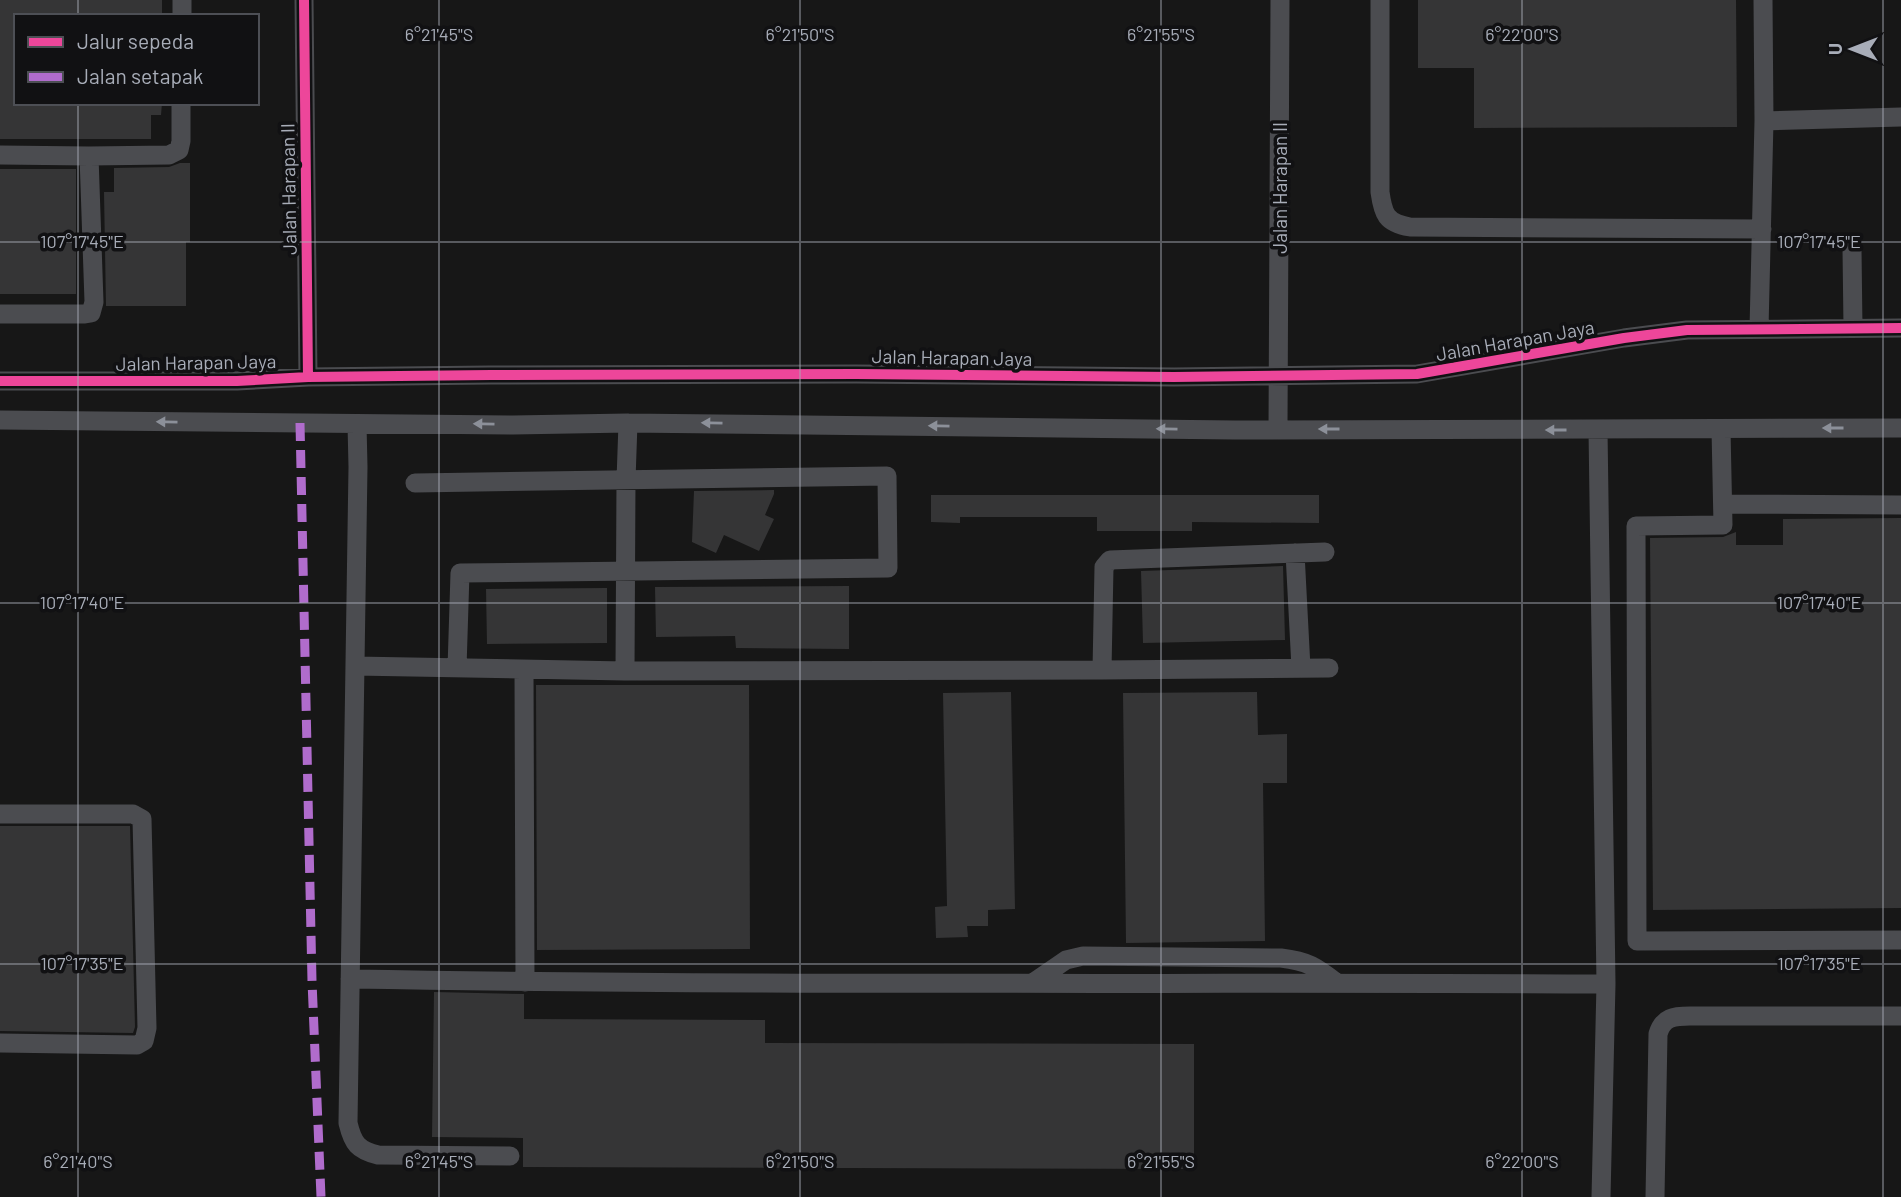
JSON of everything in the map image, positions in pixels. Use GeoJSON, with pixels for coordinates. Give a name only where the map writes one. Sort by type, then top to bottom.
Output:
{"type":"FeatureCollection","features":[{"type":"Feature","properties":{"kind":"street","name":"Jalan Harapan II"},"geometry":{"type":"LineString","coordinates":[[304,0],[308,377]]}},
{"type":"Feature","properties":{"kind":"street","name":"Jalan Harapan II"},"geometry":{"type":"LineString","coordinates":[[1278,429],[1280,0]]}},
{"type":"Feature","properties":{"kind":"street"},"geometry":{"type":"LineString","coordinates":[[1380,0],[1380,192],[1384,214],[1395,224],[1410,227],[1762,229]]}},
{"type":"Feature","properties":{"kind":"street"},"geometry":{"type":"LineString","coordinates":[[1759,329],[1764,121],[1763,0]]}},
{"type":"Feature","properties":{"kind":"street"},"geometry":{"type":"LineString","coordinates":[[0,155],[169,155],[179,150],[181,105]]}},
{"type":"Feature","properties":{"kind":"street"},"geometry":{"type":"LineString","coordinates":[[1764,121],[1901,117]]}},
{"type":"Feature","properties":{"kind":"street"},"geometry":{"type":"LineString","coordinates":[[0,314],[91,313],[94,302],[89,156]]}},
{"type":"Feature","properties":{"kind":"street"},"geometry":{"type":"LineString","coordinates":[[1852,249],[1853,328]]}},
{"type":"Feature","properties":{"kind":"street","name":"Jalan Harapan Jaya"},"geometry":{"type":"LineString","coordinates":[[0,381],[842,374],[1417,374],[1624,338],[1687,330],[1901,328]]}},
{"type":"Feature","properties":{"kind":"street"},"geometry":{"type":"LineString","coordinates":[[0,420],[513,425],[628,422],[1235,430],[1901,428]]}},
{"type":"Feature","properties":{"kind":"street"},"geometry":{"type":"LineString","coordinates":[[625,671],[628,422]]}},
{"type":"Feature","properties":{"kind":"street"},"geometry":{"type":"LineString","coordinates":[[357,424],[348,1124],[357,1146],[366,1152],[379,1155],[510,1156]]}},
{"type":"Feature","properties":{"kind":"street"},"geometry":{"type":"LineString","coordinates":[[1721,429],[1723,525],[1636,526],[1637,942],[1901,940]]}},
{"type":"Feature","properties":{"kind":"street"},"geometry":{"type":"LineString","coordinates":[[1598,430],[1606,984],[1601,1197]]}},
{"type":"Feature","properties":{"kind":"street"},"geometry":{"type":"LineString","coordinates":[[415,483],[887,476],[888,568],[460,573],[457,668]]}},
{"type":"Feature","properties":{"kind":"street"},"geometry":{"type":"LineString","coordinates":[[1723,504],[1901,505]]}},
{"type":"Feature","properties":{"kind":"street"},"geometry":{"type":"LineString","coordinates":[[1102,670],[1104,567],[1110,559],[1325,552]]}},
{"type":"Feature","properties":{"kind":"street"},"geometry":{"type":"LineString","coordinates":[[1295,553],[1301,668]]}},
{"type":"Feature","properties":{"kind":"street"},"geometry":{"type":"LineString","coordinates":[[355,666],[625,671],[1329,668]]}},
{"type":"Feature","properties":{"kind":"street"},"geometry":{"type":"LineString","coordinates":[[524,670],[525,982]]}},
{"type":"Feature","properties":{"kind":"street"},"geometry":{"type":"LineString","coordinates":[[0,814],[133,814],[142,819],[147,1028],[144,1041],[137,1045],[0,1043]]}},
{"type":"Feature","properties":{"kind":"street"},"geometry":{"type":"LineString","coordinates":[[1034,982],[1066,960],[1083,956],[1300,960],[1315,966],[1338,983]]}},
{"type":"Feature","properties":{"kind":"street"},"geometry":{"type":"LineString","coordinates":[[350,979],[888,985],[1034,982],[1606,984]]}},
{"type":"Feature","properties":{"kind":"street"},"geometry":{"type":"LineString","coordinates":[[1655,1197],[1658,1034],[1666,1020],[1690,1016],[1901,1016]]}},
{"type":"Feature","properties":{"kind":"building"},"geometry":{"type":"Polygon","coordinates":[[[0,0],[162,0],[162,14],[14,14],[14,105],[162,105],[161,115],[151,115],[151,139],[0,139],[0,0]]]}},
{"type":"Feature","properties":{"kind":"building"},"geometry":{"type":"Polygon","coordinates":[[[1418,0],[1736,0],[1737,127],[1474,128],[1474,68],[1418,68],[1418,0]]]}},
{"type":"Feature","properties":{"kind":"building"},"geometry":{"type":"Polygon","coordinates":[[[190,163],[190,242],[186,242],[186,306],[106,306],[104,192],[114,192],[114,168],[169,167],[190,163]]]}},
{"type":"Feature","properties":{"kind":"building"},"geometry":{"type":"Polygon","coordinates":[[[0,169],[76,169],[76,294],[0,294],[0,169]]]}},
{"type":"Feature","properties":{"kind":"building"},"geometry":{"type":"Polygon","coordinates":[[[774,490],[765,515],[774,519],[759,551],[724,535],[716,553],[692,542],[694,491],[774,490]]]}},
{"type":"Feature","properties":{"kind":"building"},"geometry":{"type":"Polygon","coordinates":[[[931,495],[1319,495],[1319,523],[1192,522],[1192,531],[1097,531],[1097,517],[960,517],[960,523],[931,522],[931,495]]]}},
{"type":"Feature","properties":{"kind":"building"},"geometry":{"type":"Polygon","coordinates":[[[1901,518],[1901,908],[1653,910],[1650,538],[1723,537],[1736,532],[1736,545],[1783,545],[1783,519],[1901,518]]]}},
{"type":"Feature","properties":{"kind":"building"},"geometry":{"type":"Polygon","coordinates":[[[1283,566],[1285,640],[1143,643],[1141,571],[1283,566]]]}},
{"type":"Feature","properties":{"kind":"building"},"geometry":{"type":"Polygon","coordinates":[[[849,586],[849,649],[736,648],[735,636],[656,637],[655,587],[849,586]]]}},
{"type":"Feature","properties":{"kind":"building"},"geometry":{"type":"Polygon","coordinates":[[[607,588],[607,643],[487,644],[486,589],[607,588]]]}},
{"type":"Feature","properties":{"kind":"building"},"geometry":{"type":"Polygon","coordinates":[[[536,685],[749,685],[750,949],[537,950],[536,685]]]}},
{"type":"Feature","properties":{"kind":"building"},"geometry":{"type":"Polygon","coordinates":[[[1011,692],[1015,909],[988,910],[988,926],[967,926],[968,937],[936,938],[935,907],[947,906],[943,693],[1011,692]]]}},
{"type":"Feature","properties":{"kind":"building"},"geometry":{"type":"Polygon","coordinates":[[[1257,692],[1258,735],[1287,734],[1287,783],[1263,783],[1265,941],[1126,943],[1123,693],[1257,692]]]}},
{"type":"Feature","properties":{"kind":"building"},"geometry":{"type":"Polygon","coordinates":[[[0,826],[130,826],[133,1033],[0,1031],[0,826]]]}},
{"type":"Feature","properties":{"kind":"building"},"geometry":{"type":"Polygon","coordinates":[[[434,992],[524,994],[524,1019],[765,1020],[765,1043],[1194,1044],[1194,1169],[523,1167],[523,1138],[432,1137],[434,992]]]}},
{"type":"Feature","properties":{"kind":"marked path"},"geometry":{"type":"LineString","coordinates":[[300,423],[312,981],[321,1197]]}},
{"type":"Feature","properties":{"kind":"cycle path"},"geometry":{"type":"LineString","coordinates":[[304,0],[308,377]]}},
{"type":"Feature","properties":{"kind":"cycle path"},"geometry":{"type":"LineString","coordinates":[[0,381],[237,381],[308,377],[491,375],[1174,377],[1417,374],[1624,338],[1687,330],[1901,328]]}}]}
